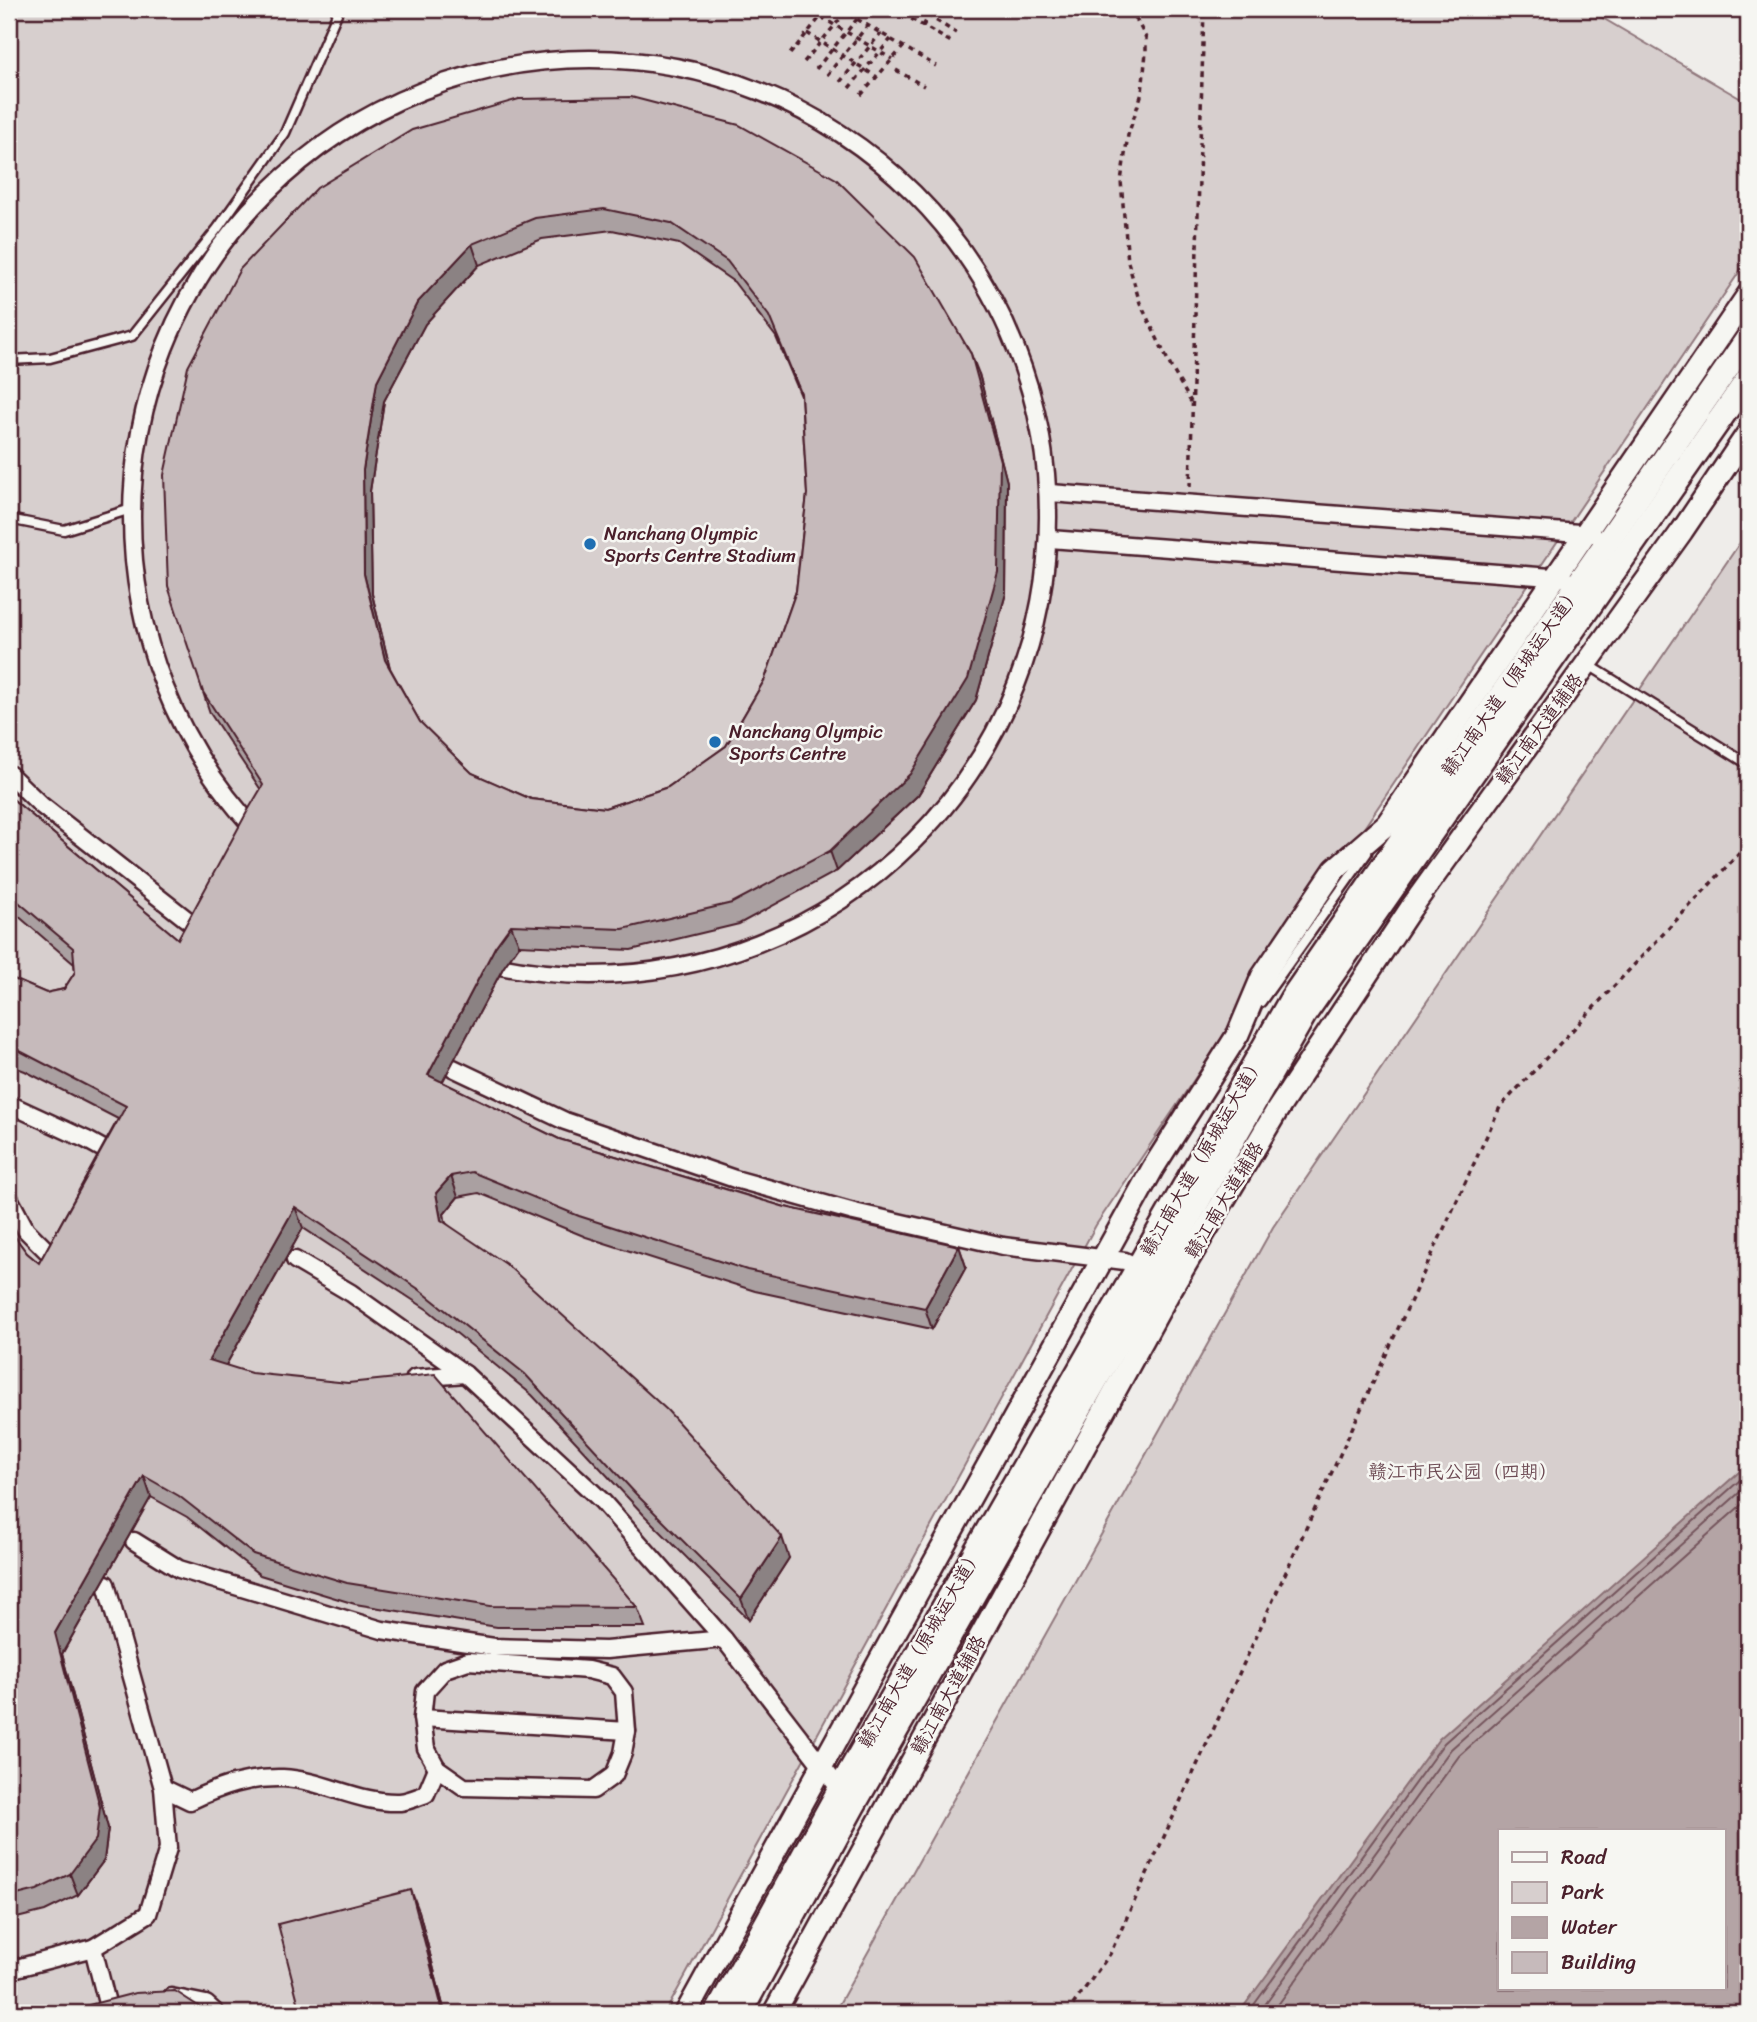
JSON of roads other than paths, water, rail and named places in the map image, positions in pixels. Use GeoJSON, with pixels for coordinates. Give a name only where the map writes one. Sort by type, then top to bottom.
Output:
{"type":"FeatureCollection","features":[{"type":"Feature","properties":{"kind":"main road","name":"赣江南大道（原城运大道）"},"geometry":{"type":"LineString","coordinates":[[1147,1271],[1292,998],[1748,338]]}},
{"type":"Feature","properties":{"kind":"main road","name":"赣江南大道（原城运大道）"},"geometry":{"type":"LineString","coordinates":[[717,2013],[846,1797],[1147,1271],[1304,1015],[1748,379]]}},
{"type":"Feature","properties":{"kind":"main road","name":"赣江南大道（原城运大道）"},"geometry":{"type":"LineString","coordinates":[[740,2013],[846,1797]]}},
{"type":"Feature","properties":{"kind":"street"},"geometry":{"type":"LineString","coordinates":[[580,58],[698,71],[710,75],[808,113],[904,181],[979,271],[1029,377],[1050,493],[1051,539],[1035,636],[1000,727],[945,809],[875,878],[792,930],[699,963],[601,976],[503,968],[368,919],[254,832],[184,737],[142,627],[128,510],[145,394],[190,286],[262,193],[355,121],[464,75],[580,58]]}},
{"type":"Feature","properties":{"kind":"street"},"geometry":{"type":"LineString","coordinates":[[686,2013],[1153,1168],[1238,1034],[1262,977],[1335,869],[1387,824],[1748,295]]}},
{"type":"Feature","properties":{"kind":"street","name":"赣江南大道辅路"},"geometry":{"type":"LineString","coordinates":[[774,2013],[1161,1306],[1276,1112],[1411,908],[1748,433]]}},
{"type":"Feature","properties":{"kind":"street"},"geometry":{"type":"LineString","coordinates":[[1050,493],[1637,538]]}},
{"type":"Feature","properties":{"kind":"street"},"geometry":{"type":"LineString","coordinates":[[1051,539],[1607,582]]}},
{"type":"Feature","properties":{"kind":"street"},"geometry":{"type":"LineString","coordinates":[[9,774],[41,804],[199,929]]}},
{"type":"Feature","properties":{"kind":"street"},"geometry":{"type":"LineString","coordinates":[[453,1068],[565,1121],[735,1179],[855,1212],[1003,1246],[1125,1261],[1147,1271]]}},
{"type":"Feature","properties":{"kind":"street"},"geometry":{"type":"LineString","coordinates":[[9,1104],[114,1155]]}},
{"type":"Feature","properties":{"kind":"street"},"geometry":{"type":"LineString","coordinates":[[9,1198],[26,1230],[54,1258]]}},
{"type":"Feature","properties":{"kind":"street"},"geometry":{"type":"LineString","coordinates":[[295,1260],[351,1293],[465,1374],[602,1500],[724,1639],[846,1797]]}},
{"type":"Feature","properties":{"kind":"street"},"geometry":{"type":"LineString","coordinates":[[401,1380],[465,1374]]}},
{"type":"Feature","properties":{"kind":"street"},"geometry":{"type":"LineString","coordinates":[[134,1541],[179,1569],[370,1626],[494,1647],[606,1650],[724,1639]]}},
{"type":"Feature","properties":{"kind":"street"},"geometry":{"type":"LineString","coordinates":[[9,1970],[93,1948],[148,1914],[168,1848],[163,1788],[106,1584]]}},
{"type":"Feature","properties":{"kind":"street"},"geometry":{"type":"LineString","coordinates":[[488,1663],[494,1647]]}},
{"type":"Feature","properties":{"kind":"street"},"geometry":{"type":"LineString","coordinates":[[587,1670],[606,1650]]}},
{"type":"Feature","properties":{"kind":"street"},"geometry":{"type":"LineString","coordinates":[[468,1661],[587,1670],[612,1676],[624,1692],[627,1731],[623,1753],[614,1775],[593,1790],[464,1787],[437,1768],[426,1748],[422,1718],[425,1691],[445,1668],[468,1661]]}},
{"type":"Feature","properties":{"kind":"street"},"geometry":{"type":"LineString","coordinates":[[422,1718],[627,1731]]}},
{"type":"Feature","properties":{"kind":"street"},"geometry":{"type":"LineString","coordinates":[[163,1788],[190,1801],[217,1788],[250,1779],[286,1778],[377,1801],[402,1802],[426,1794],[437,1768]]}},
{"type":"Feature","properties":{"kind":"street"},"geometry":{"type":"LineString","coordinates":[[93,1948],[108,2004]]}},
{"type":"Feature","properties":{"kind":"street"},"geometry":{"type":"LineString","coordinates":[[158,1994],[206,2004],[216,2013]]}},
{"type":"Feature","properties":{"kind":"lane"},"geometry":{"type":"LineString","coordinates":[[9,360],[50,358],[132,336],[218,228],[285,133],[340,9]]}},
{"type":"Feature","properties":{"kind":"lane"},"geometry":{"type":"LineString","coordinates":[[9,519],[64,530],[128,510]]}},
{"type":"Feature","properties":{"kind":"lane"},"geometry":{"type":"LineString","coordinates":[[1587,663],[1748,764]]}},
{"type":"Feature","properties":{"kind":"water"},"geometry":{"type":"Polygon","coordinates":[[[1748,1464],[1748,2013],[1239,2013],[1439,1739],[1748,1464]]]}},
{"type":"Feature","properties":{"kind":"place","name":"Nanchang Olympic Sports Centre Stadium"},"geometry":{"type":"Point","coordinates":[590,544]}},
{"type":"Feature","properties":{"kind":"place","name":"Nanchang Olympic Sports Centre"},"geometry":{"type":"Point","coordinates":[715,742]}},
{"type":"Feature","properties":{"kind":"park label","name":"赣江市民公园（四期）"},"geometry":{"type":"Point","coordinates":[1463,1471]}}]}
